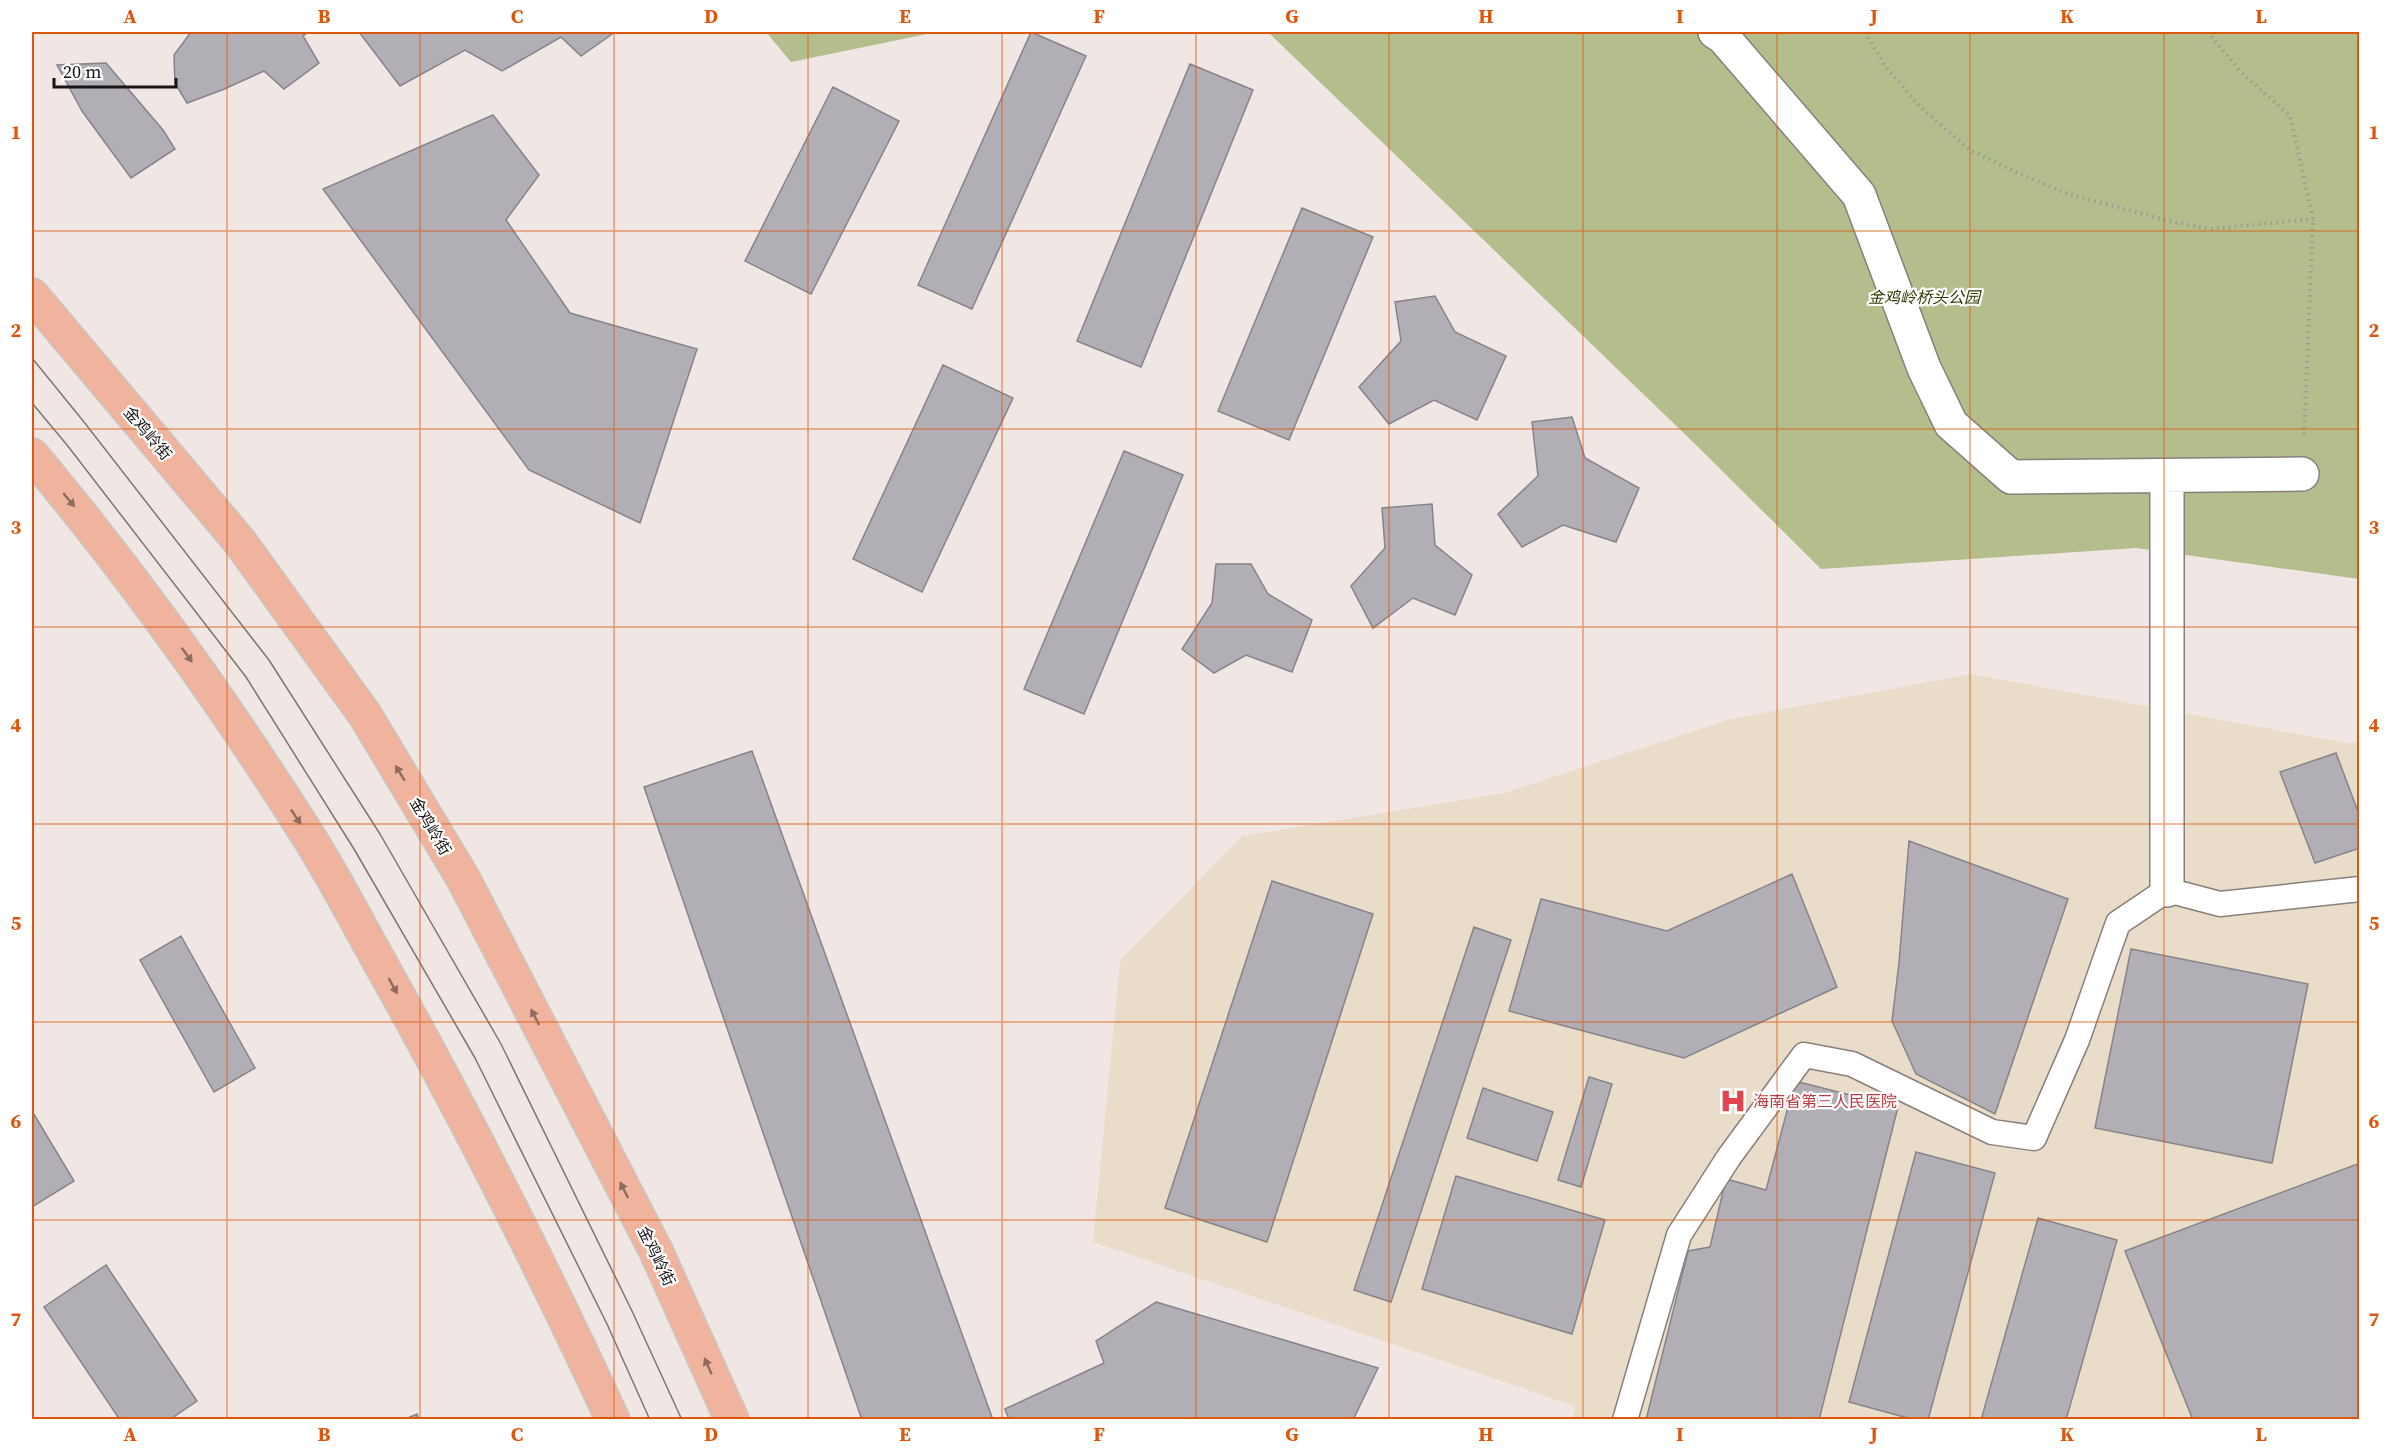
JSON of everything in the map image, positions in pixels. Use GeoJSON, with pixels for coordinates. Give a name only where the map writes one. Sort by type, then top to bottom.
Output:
{"type":"FeatureCollection","features":[{"type":"Feature","properties":{"kind":"main road","name":"金鸡岭街"},"geometry":{"type":"LineString","coordinates":[[32,295],[240,542],[365,716],[464,880],[656,1251],[732,1419]]}},
{"type":"Feature","properties":{"kind":"main road"},"geometry":{"type":"LineString","coordinates":[[32,455],[96,532],[199,671],[307,834],[437,1064],[561,1307],[613,1419]]}},
{"type":"Feature","properties":{"kind":"street"},"geometry":{"type":"LineString","coordinates":[[1715,32],[1723,37],[1859,195],[1924,368],[1950,424],[2011,477],[2302,474]]}},
{"type":"Feature","properties":{"kind":"street"},"geometry":{"type":"LineString","coordinates":[[2167,476],[2167,890]]}},
{"type":"Feature","properties":{"kind":"lane"},"geometry":{"type":"LineString","coordinates":[[1625,1419],[1679,1235],[1729,1157],[1804,1055],[1852,1064],[1992,1132],[2034,1138],[2077,1040],[2118,922],[2167,890],[2220,904],[2360,889]]}},
{"type":"Feature","properties":{"kind":"path"},"geometry":{"type":"LineString","coordinates":[[1865,32],[1886,67],[1919,106],[1970,150],[2055,189],[2173,222],[2210,229],[2313,219]]}},
{"type":"Feature","properties":{"kind":"path"},"geometry":{"type":"LineString","coordinates":[[2207,32],[2242,73],[2290,116],[2313,219],[2302,474]]}},
{"type":"Feature","properties":{"kind":"shaded area","name":"海南省第三人民医院"},"geometry":{"type":"Polygon","coordinates":[[[1971,674],[2346,743],[2359,742],[2359,1419],[1573,1419],[1575,1406],[1093,1242],[1120,961],[1242,836],[1504,793],[1731,719],[1971,674]]]}},
{"type":"Feature","properties":{"kind":"green space"},"geometry":{"type":"Polygon","coordinates":[[[766,32],[937,32],[791,62],[766,32]]]}},
{"type":"Feature","properties":{"kind":"green space","name":"金鸡岭桥头公园"},"geometry":{"type":"Polygon","coordinates":[[[1268,32],[2359,32],[2359,579],[2136,548],[1821,569],[1693,442],[1268,32]]]}},
{"type":"Feature","properties":{"kind":"building"},"geometry":{"type":"Polygon","coordinates":[[[191,32],[308,32],[303,36],[319,63],[284,89],[264,71],[187,103],[175,83],[174,55],[191,32]]]}},
{"type":"Feature","properties":{"kind":"building"},"geometry":{"type":"Polygon","coordinates":[[[359,32],[615,32],[581,56],[561,37],[502,71],[465,50],[400,86],[359,32]]]}},
{"type":"Feature","properties":{"kind":"building"},"geometry":{"type":"Polygon","coordinates":[[[1031,32],[1086,56],[972,309],[918,285],[1031,32]]]}},
{"type":"Feature","properties":{"kind":"building"},"geometry":{"type":"Polygon","coordinates":[[[106,63],[163,130],[175,149],[131,178],[82,111],[57,65],[106,63]]]}},
{"type":"Feature","properties":{"kind":"building"},"geometry":{"type":"Polygon","coordinates":[[[1190,64],[1253,90],[1141,367],[1077,341],[1190,64]]]}},
{"type":"Feature","properties":{"kind":"building"},"geometry":{"type":"Polygon","coordinates":[[[833,87],[899,121],[811,294],[745,261],[833,87]]]}},
{"type":"Feature","properties":{"kind":"building"},"geometry":{"type":"Polygon","coordinates":[[[493,115],[539,175],[506,220],[570,313],[697,349],[640,523],[529,470],[323,189],[493,115]]]}},
{"type":"Feature","properties":{"kind":"building"},"geometry":{"type":"Polygon","coordinates":[[[1302,208],[1373,237],[1289,440],[1218,411],[1302,208]]]}},
{"type":"Feature","properties":{"kind":"building"},"geometry":{"type":"Polygon","coordinates":[[[1435,296],[1455,332],[1506,356],[1477,420],[1434,400],[1389,424],[1359,387],[1401,341],[1395,302],[1435,296]]]}},
{"type":"Feature","properties":{"kind":"building"},"geometry":{"type":"Polygon","coordinates":[[[943,365],[1013,398],[922,592],[853,559],[943,365]]]}},
{"type":"Feature","properties":{"kind":"building"},"geometry":{"type":"Polygon","coordinates":[[[1572,417],[1585,458],[1639,488],[1616,542],[1563,525],[1522,547],[1498,514],[1538,476],[1532,422],[1572,417]]]}},
{"type":"Feature","properties":{"kind":"building"},"geometry":{"type":"Polygon","coordinates":[[[1124,451],[1183,475],[1084,714],[1024,689],[1124,451]]]}},
{"type":"Feature","properties":{"kind":"building"},"geometry":{"type":"Polygon","coordinates":[[[1432,504],[1435,545],[1472,575],[1455,615],[1413,598],[1373,628],[1351,586],[1385,548],[1382,508],[1432,504]]]}},
{"type":"Feature","properties":{"kind":"building"},"geometry":{"type":"Polygon","coordinates":[[[1216,564],[1251,564],[1268,594],[1312,620],[1292,672],[1246,655],[1214,673],[1182,649],[1212,603],[1216,564]]]}},
{"type":"Feature","properties":{"kind":"building"},"geometry":{"type":"Polygon","coordinates":[[[752,751],[993,1420],[862,1420],[644,787],[752,751]]]}},
{"type":"Feature","properties":{"kind":"building"},"geometry":{"type":"Polygon","coordinates":[[[2336,753],[2360,817],[2360,848],[2315,863],[2280,772],[2336,753]]]}},
{"type":"Feature","properties":{"kind":"building"},"geometry":{"type":"Polygon","coordinates":[[[1909,841],[2068,899],[1995,1114],[1916,1074],[1892,1021],[1909,841]]]}},
{"type":"Feature","properties":{"kind":"building"},"geometry":{"type":"Polygon","coordinates":[[[1792,874],[1837,987],[1684,1058],[1509,1011],[1541,899],[1667,931],[1792,874]]]}},
{"type":"Feature","properties":{"kind":"building"},"geometry":{"type":"Polygon","coordinates":[[[1272,881],[1373,914],[1267,1242],[1165,1208],[1272,881]]]}},
{"type":"Feature","properties":{"kind":"building"},"geometry":{"type":"Polygon","coordinates":[[[1474,927],[1511,940],[1391,1302],[1354,1290],[1474,927]]]}},
{"type":"Feature","properties":{"kind":"building"},"geometry":{"type":"Polygon","coordinates":[[[181,936],[255,1068],[214,1092],[140,960],[181,936]]]}},
{"type":"Feature","properties":{"kind":"building"},"geometry":{"type":"Polygon","coordinates":[[[2131,949],[2308,984],[2272,1163],[2095,1128],[2131,949]]]}},
{"type":"Feature","properties":{"kind":"building"},"geometry":{"type":"Polygon","coordinates":[[[1589,1077],[1612,1084],[1581,1187],[1558,1180],[1589,1077]]]}},
{"type":"Feature","properties":{"kind":"building"},"geometry":{"type":"Polygon","coordinates":[[[1795,1081],[1898,1107],[1819,1420],[1646,1420],[1688,1251],[1710,1247],[1726,1179],[1766,1190],[1795,1081]]]}},
{"type":"Feature","properties":{"kind":"building"},"geometry":{"type":"Polygon","coordinates":[[[1483,1088],[1553,1112],[1537,1161],[1467,1138],[1483,1088]]]}},
{"type":"Feature","properties":{"kind":"building"},"geometry":{"type":"Polygon","coordinates":[[[32,1111],[74,1181],[32,1207],[32,1111]]]}},
{"type":"Feature","properties":{"kind":"building"},"geometry":{"type":"Polygon","coordinates":[[[1916,1152],[1995,1173],[1928,1420],[1915,1420],[1849,1402],[1916,1152]]]}},
{"type":"Feature","properties":{"kind":"building"},"geometry":{"type":"Polygon","coordinates":[[[2360,1163],[2360,1420],[2193,1420],[2125,1251],[2360,1163]]]}},
{"type":"Feature","properties":{"kind":"building"},"geometry":{"type":"Polygon","coordinates":[[[1456,1176],[1605,1220],[1572,1334],[1422,1289],[1456,1176]]]}},
{"type":"Feature","properties":{"kind":"building"},"geometry":{"type":"Polygon","coordinates":[[[2038,1218],[2117,1240],[2066,1420],[1981,1420],[2038,1218]]]}},
{"type":"Feature","properties":{"kind":"building"},"geometry":{"type":"Polygon","coordinates":[[[106,1265],[197,1401],[169,1420],[120,1420],[44,1307],[106,1265]]]}},
{"type":"Feature","properties":{"kind":"building"},"geometry":{"type":"Polygon","coordinates":[[[1156,1302],[1378,1368],[1353,1420],[1009,1420],[1005,1409],[1104,1363],[1096,1341],[1156,1302]]]}},
{"type":"Feature","properties":{"kind":"building"},"geometry":{"type":"Polygon","coordinates":[[[417,1414],[419,1420],[403,1420],[417,1414]]]}},
{"type":"Feature","properties":{"kind":"tram line"},"geometry":{"type":"LineString","coordinates":[[32,358],[269,660],[380,834],[501,1044],[632,1311],[682,1420]]}},
{"type":"Feature","properties":{"kind":"tram line"},"geometry":{"type":"LineString","coordinates":[[32,403],[246,677],[354,849],[475,1058],[607,1324],[650,1420]]}},
{"type":"Feature","properties":{"kind":"place","name":"海南省第三人民医院"},"geometry":{"type":"Point","coordinates":[1733,1101]}}]}
